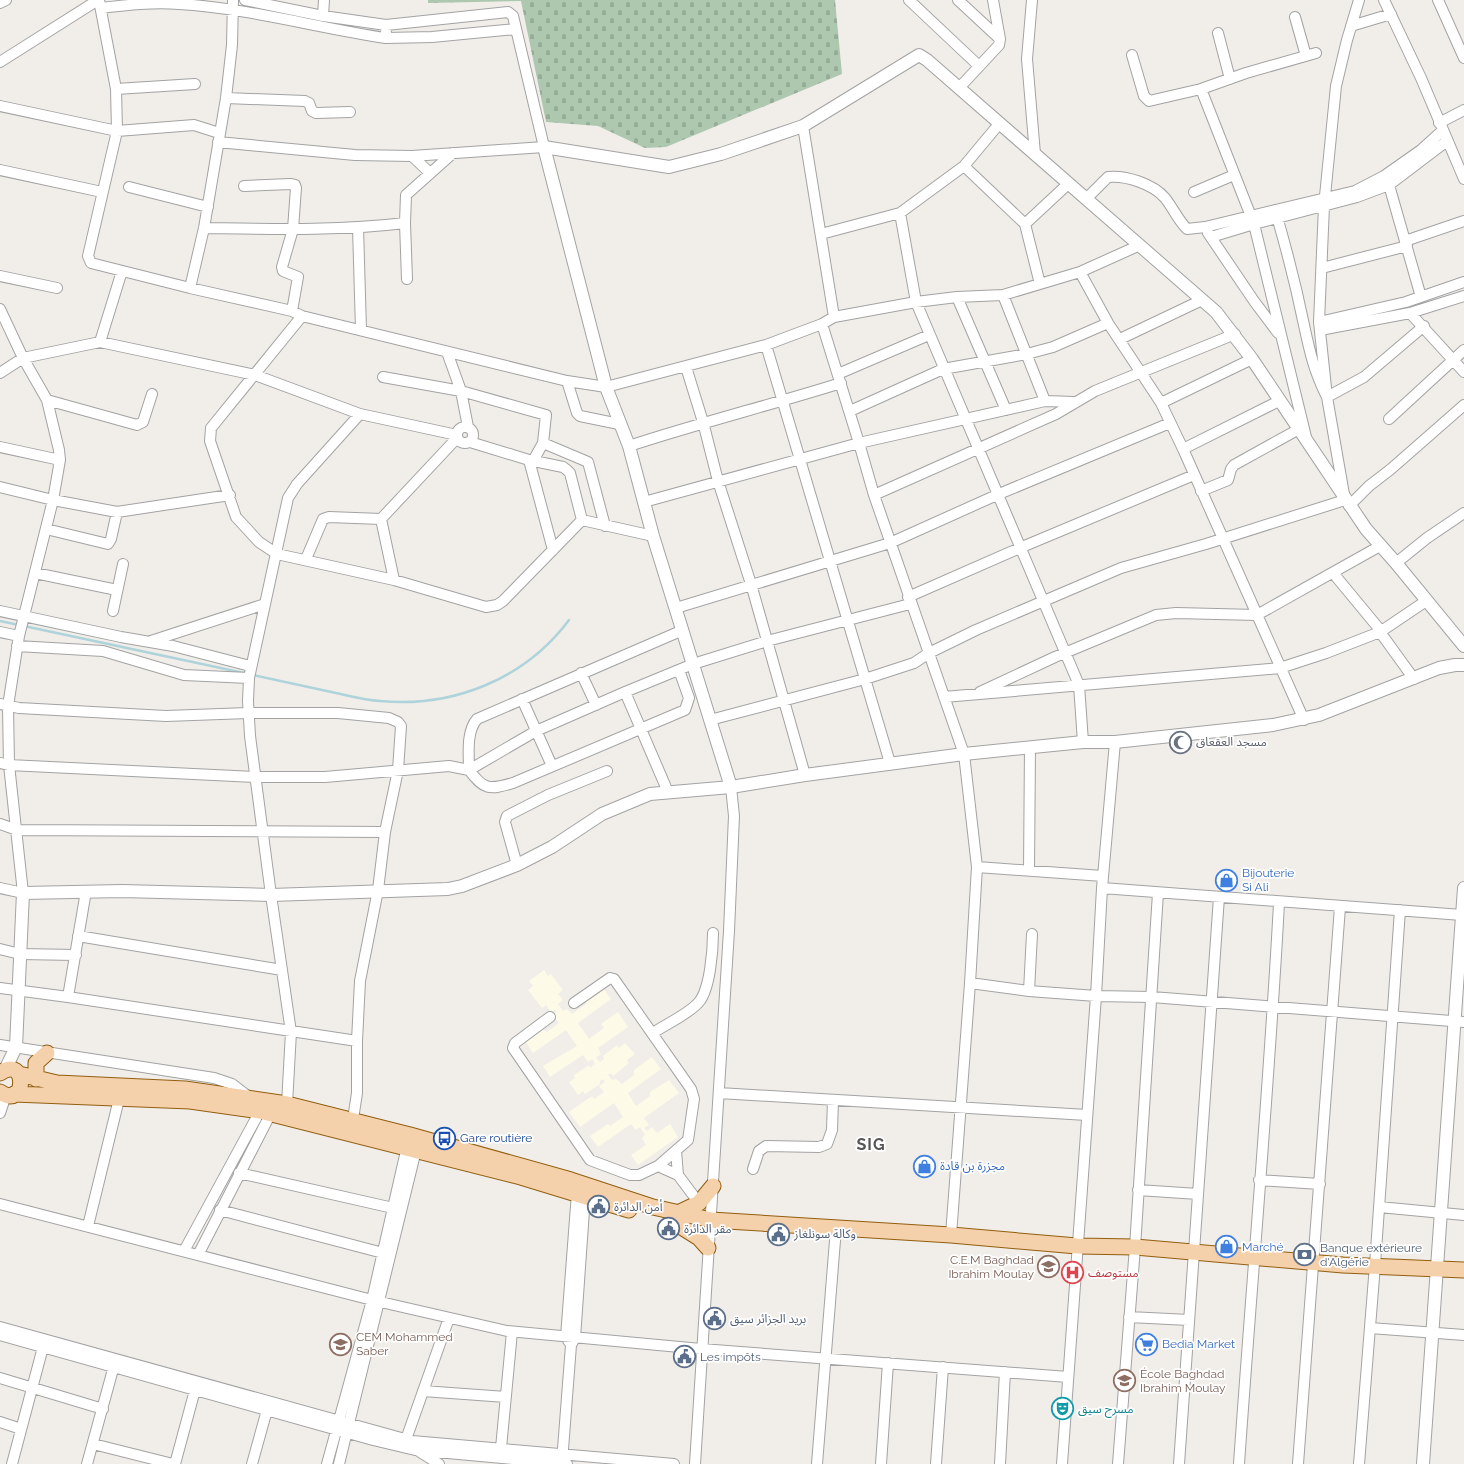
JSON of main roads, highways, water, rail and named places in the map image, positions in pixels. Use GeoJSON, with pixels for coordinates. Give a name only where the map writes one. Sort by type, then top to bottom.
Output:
{"type":"FeatureCollection","features":[{"type":"Feature","properties":{"kind":"main road"},"geometry":{"type":"LineString","coordinates":[[36,1079],[36,1063],[47,1053]]}},
{"type":"Feature","properties":{"kind":"main road"},"geometry":{"type":"LineString","coordinates":[[7,1072],[36,1079],[73,1084],[185,1089],[249,1097],[287,1104],[353,1119],[413,1142],[581,1195],[677,1218],[951,1235],[1077,1246],[1135,1247],[1314,1263],[1464,1270]]}},
{"type":"Feature","properties":{"kind":"main road"},"geometry":{"type":"LineString","coordinates":[[7,1072],[22,1085],[7,1094]]}},
{"type":"Feature","properties":{"kind":"main road"},"geometry":{"type":"LineString","coordinates":[[7,1094],[190,1101],[265,1112],[413,1142],[558,1177],[638,1202],[677,1218],[708,1248]]}},
{"type":"Feature","properties":{"kind":"main road"},"geometry":{"type":"LineString","coordinates":[[677,1218],[699,1203],[713,1186]]}},
{"type":"Feature","properties":{"kind":"waterway"},"geometry":{"type":"LineString","coordinates":[[253,675],[369,700],[407,702],[434,700],[460,694],[485,685],[509,673],[531,659],[551,641],[569,620]]}},
{"type":"Feature","properties":{"kind":"waterway"},"geometry":{"type":"LineString","coordinates":[[0,621],[19,625]]}},
{"type":"Feature","properties":{"kind":"waterway"},"geometry":{"type":"LineString","coordinates":[[24,626],[244,673]]}},
{"type":"Feature","properties":{"kind":"place","name":"مسجد العقعاق"},"geometry":{"type":"Point","coordinates":[1181,742]}},
{"type":"Feature","properties":{"kind":"place","name":"Bijouterie Si Ali"},"geometry":{"type":"Point","coordinates":[1227,880]}},
{"type":"Feature","properties":{"kind":"place","name":"Gare routière"},"geometry":{"type":"Point","coordinates":[444,1138]}},
{"type":"Feature","properties":{"kind":"place","name":"مجزرة بن قادة"},"geometry":{"type":"Point","coordinates":[925,1166]}},
{"type":"Feature","properties":{"kind":"place","name":"أمن الدائرة"},"geometry":{"type":"Point","coordinates":[598,1207]}},
{"type":"Feature","properties":{"kind":"place","name":"مقر الدائرة"},"geometry":{"type":"Point","coordinates":[669,1229]}},
{"type":"Feature","properties":{"kind":"place","name":"وكالة سونلغاز"},"geometry":{"type":"Point","coordinates":[779,1234]}},
{"type":"Feature","properties":{"kind":"place","name":"Marché"},"geometry":{"type":"Point","coordinates":[1226,1247]}},
{"type":"Feature","properties":{"kind":"place","name":"Banque extérieure d'Algérie"},"geometry":{"type":"Point","coordinates":[1304,1255]}},
{"type":"Feature","properties":{"kind":"place","name":"C.E.M Baghdad Ibrahim Moulay"},"geometry":{"type":"Point","coordinates":[1049,1267]}},
{"type":"Feature","properties":{"kind":"place","name":"مستوصف"},"geometry":{"type":"Point","coordinates":[1073,1273]}},
{"type":"Feature","properties":{"kind":"place","name":"بريد الجزائر سيق"},"geometry":{"type":"Point","coordinates":[715,1319]}},
{"type":"Feature","properties":{"kind":"place","name":"CEM Mohammed Saber"},"geometry":{"type":"Point","coordinates":[340,1344]}},
{"type":"Feature","properties":{"kind":"place","name":"Bedia Market"},"geometry":{"type":"Point","coordinates":[1146,1344]}},
{"type":"Feature","properties":{"kind":"place","name":"Les impôts"},"geometry":{"type":"Point","coordinates":[684,1357]}},
{"type":"Feature","properties":{"kind":"place","name":"École Baghdad Ibrahim Moulay"},"geometry":{"type":"Point","coordinates":[1125,1381]}},
{"type":"Feature","properties":{"kind":"place","name":"مسرح سيق"},"geometry":{"type":"Point","coordinates":[1063,1409]}},
{"type":"Feature","properties":{"kind":"district","name":"SIG"},"geometry":{"type":"Point","coordinates":[871,1144]}}]}
